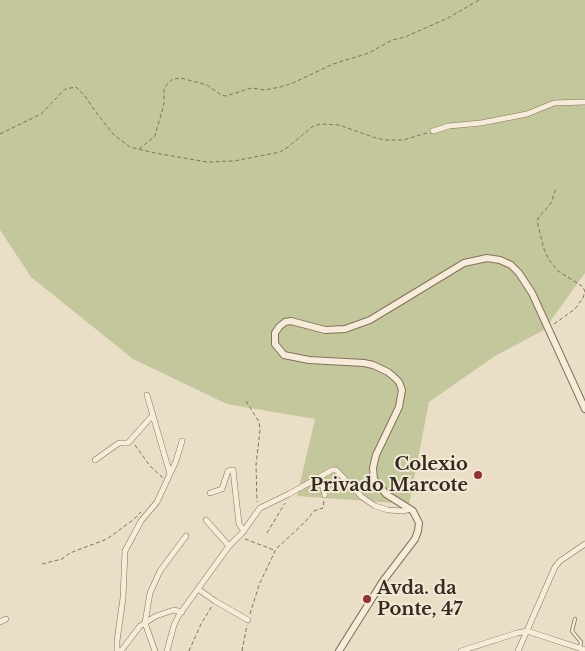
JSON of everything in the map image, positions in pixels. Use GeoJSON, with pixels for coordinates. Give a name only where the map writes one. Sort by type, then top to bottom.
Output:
{"type":"FeatureCollection","features":[{"type":"Feature","properties":{"kind":"street"},"geometry":{"type":"LineString","coordinates":[[432,131],[449,126],[528,114],[554,103],[585,102]]}},
{"type":"Feature","properties":{"kind":"street"},"geometry":{"type":"LineString","coordinates":[[339,651],[391,569],[415,539],[418,531],[419,523],[415,514],[386,494],[374,479],[373,468],[376,454],[402,398],[402,390],[400,382],[388,372],[373,365],[309,360],[284,355],[275,344],[275,333],[279,327],[285,322],[291,321],[325,330],[345,329],[370,320],[464,263],[487,258],[500,260],[511,265],[519,273],[532,293],[585,408]]}},
{"type":"Feature","properties":{"kind":"street"},"geometry":{"type":"LineString","coordinates":[[147,395],[170,474]]}},
{"type":"Feature","properties":{"kind":"street"},"geometry":{"type":"LineString","coordinates":[[95,460],[119,443],[128,444],[153,415]]}},
{"type":"Feature","properties":{"kind":"street"},"geometry":{"type":"LineString","coordinates":[[117,651],[123,598],[125,552],[141,520],[157,502],[167,482],[182,441]]}},
{"type":"Feature","properties":{"kind":"street"},"geometry":{"type":"LineString","coordinates":[[210,493],[222,489],[228,471],[233,470],[239,524],[244,531]]}},
{"type":"Feature","properties":{"kind":"street"},"geometry":{"type":"LineString","coordinates":[[167,651],[174,625],[182,612],[229,546],[244,531],[260,508],[332,470],[336,470],[362,497],[376,506],[388,510],[403,511],[410,509]]}},
{"type":"Feature","properties":{"kind":"street"},"geometry":{"type":"LineString","coordinates":[[320,476],[325,495]]}},
{"type":"Feature","properties":{"kind":"street"},"geometry":{"type":"LineString","coordinates":[[206,520],[229,546]]}},
{"type":"Feature","properties":{"kind":"street"},"geometry":{"type":"LineString","coordinates":[[155,651],[145,623],[150,593],[160,571],[186,536]]}},
{"type":"Feature","properties":{"kind":"street"},"geometry":{"type":"LineString","coordinates":[[518,651],[555,567],[560,561],[585,544]]}},
{"type":"Feature","properties":{"kind":"street"},"geometry":{"type":"LineString","coordinates":[[198,588],[215,601],[248,620]]}},
{"type":"Feature","properties":{"kind":"street"},"geometry":{"type":"LineString","coordinates":[[121,651],[132,634],[145,623],[156,616],[174,610],[182,612]]}},
{"type":"Feature","properties":{"kind":"street"},"geometry":{"type":"LineString","coordinates":[[0,622],[6,619]]}},
{"type":"Feature","properties":{"kind":"street"},"geometry":{"type":"LineString","coordinates":[[461,651],[517,632],[527,631],[583,649]]}},
{"type":"Feature","properties":{"kind":"street"},"geometry":{"type":"LineString","coordinates":[[480,645],[482,651]]}},
{"type":"Feature","properties":{"kind":"lane"},"geometry":{"type":"LineString","coordinates":[[576,618],[572,632],[581,642],[583,649]]}},
{"type":"Feature","properties":{"kind":"path"},"geometry":{"type":"LineString","coordinates":[[138,150],[155,136],[164,104],[164,89],[173,79],[181,78],[207,85],[221,95],[226,96],[251,88],[265,90],[280,87],[293,83],[333,64],[370,53],[392,40],[405,37],[448,18],[479,0]]}},
{"type":"Feature","properties":{"kind":"path"},"geometry":{"type":"LineString","coordinates":[[0,134],[40,114],[65,90],[76,87],[114,135],[130,147],[206,162],[234,161],[280,152],[312,126],[320,124],[339,125],[384,140],[403,140],[432,131]]}},
{"type":"Feature","properties":{"kind":"path"},"geometry":{"type":"LineString","coordinates":[[548,328],[575,310],[585,291],[582,286],[558,271],[549,260],[544,249],[537,222],[551,203],[556,188]]}},
{"type":"Feature","properties":{"kind":"path"},"geometry":{"type":"LineString","coordinates":[[246,401],[259,422],[260,430],[256,465],[257,504],[260,508]]}},
{"type":"Feature","properties":{"kind":"path"},"geometry":{"type":"LineString","coordinates":[[131,441],[139,448],[150,466],[167,482]]}},
{"type":"Feature","properties":{"kind":"path"},"geometry":{"type":"LineString","coordinates":[[267,533],[286,501],[286,495]]}},
{"type":"Feature","properties":{"kind":"path"},"geometry":{"type":"LineString","coordinates":[[242,651],[248,620],[259,585],[275,550],[314,511],[323,508],[325,495]]}},
{"type":"Feature","properties":{"kind":"path"},"geometry":{"type":"LineString","coordinates":[[42,564],[62,559],[107,539],[133,520],[145,507]]}},
{"type":"Feature","properties":{"kind":"path"},"geometry":{"type":"LineString","coordinates":[[238,536],[275,550]]}},
{"type":"Feature","properties":{"kind":"path"},"geometry":{"type":"LineString","coordinates":[[189,651],[201,624],[215,601]]}},
{"type":"Feature","properties":{"kind":"green space"},"geometry":{"type":"Polygon","coordinates":[[[0,0],[585,0],[585,273],[544,330],[495,356],[429,402],[409,504],[297,496],[315,419],[227,404],[133,359],[31,277],[0,230],[0,0]]]}},
{"type":"Feature","properties":{"kind":"place","name":"Colexio Privado Marcote"},"geometry":{"type":"Point","coordinates":[478,475]}},
{"type":"Feature","properties":{"kind":"place","name":"Avda. da Ponte, 47"},"geometry":{"type":"Point","coordinates":[367,599]}}]}
